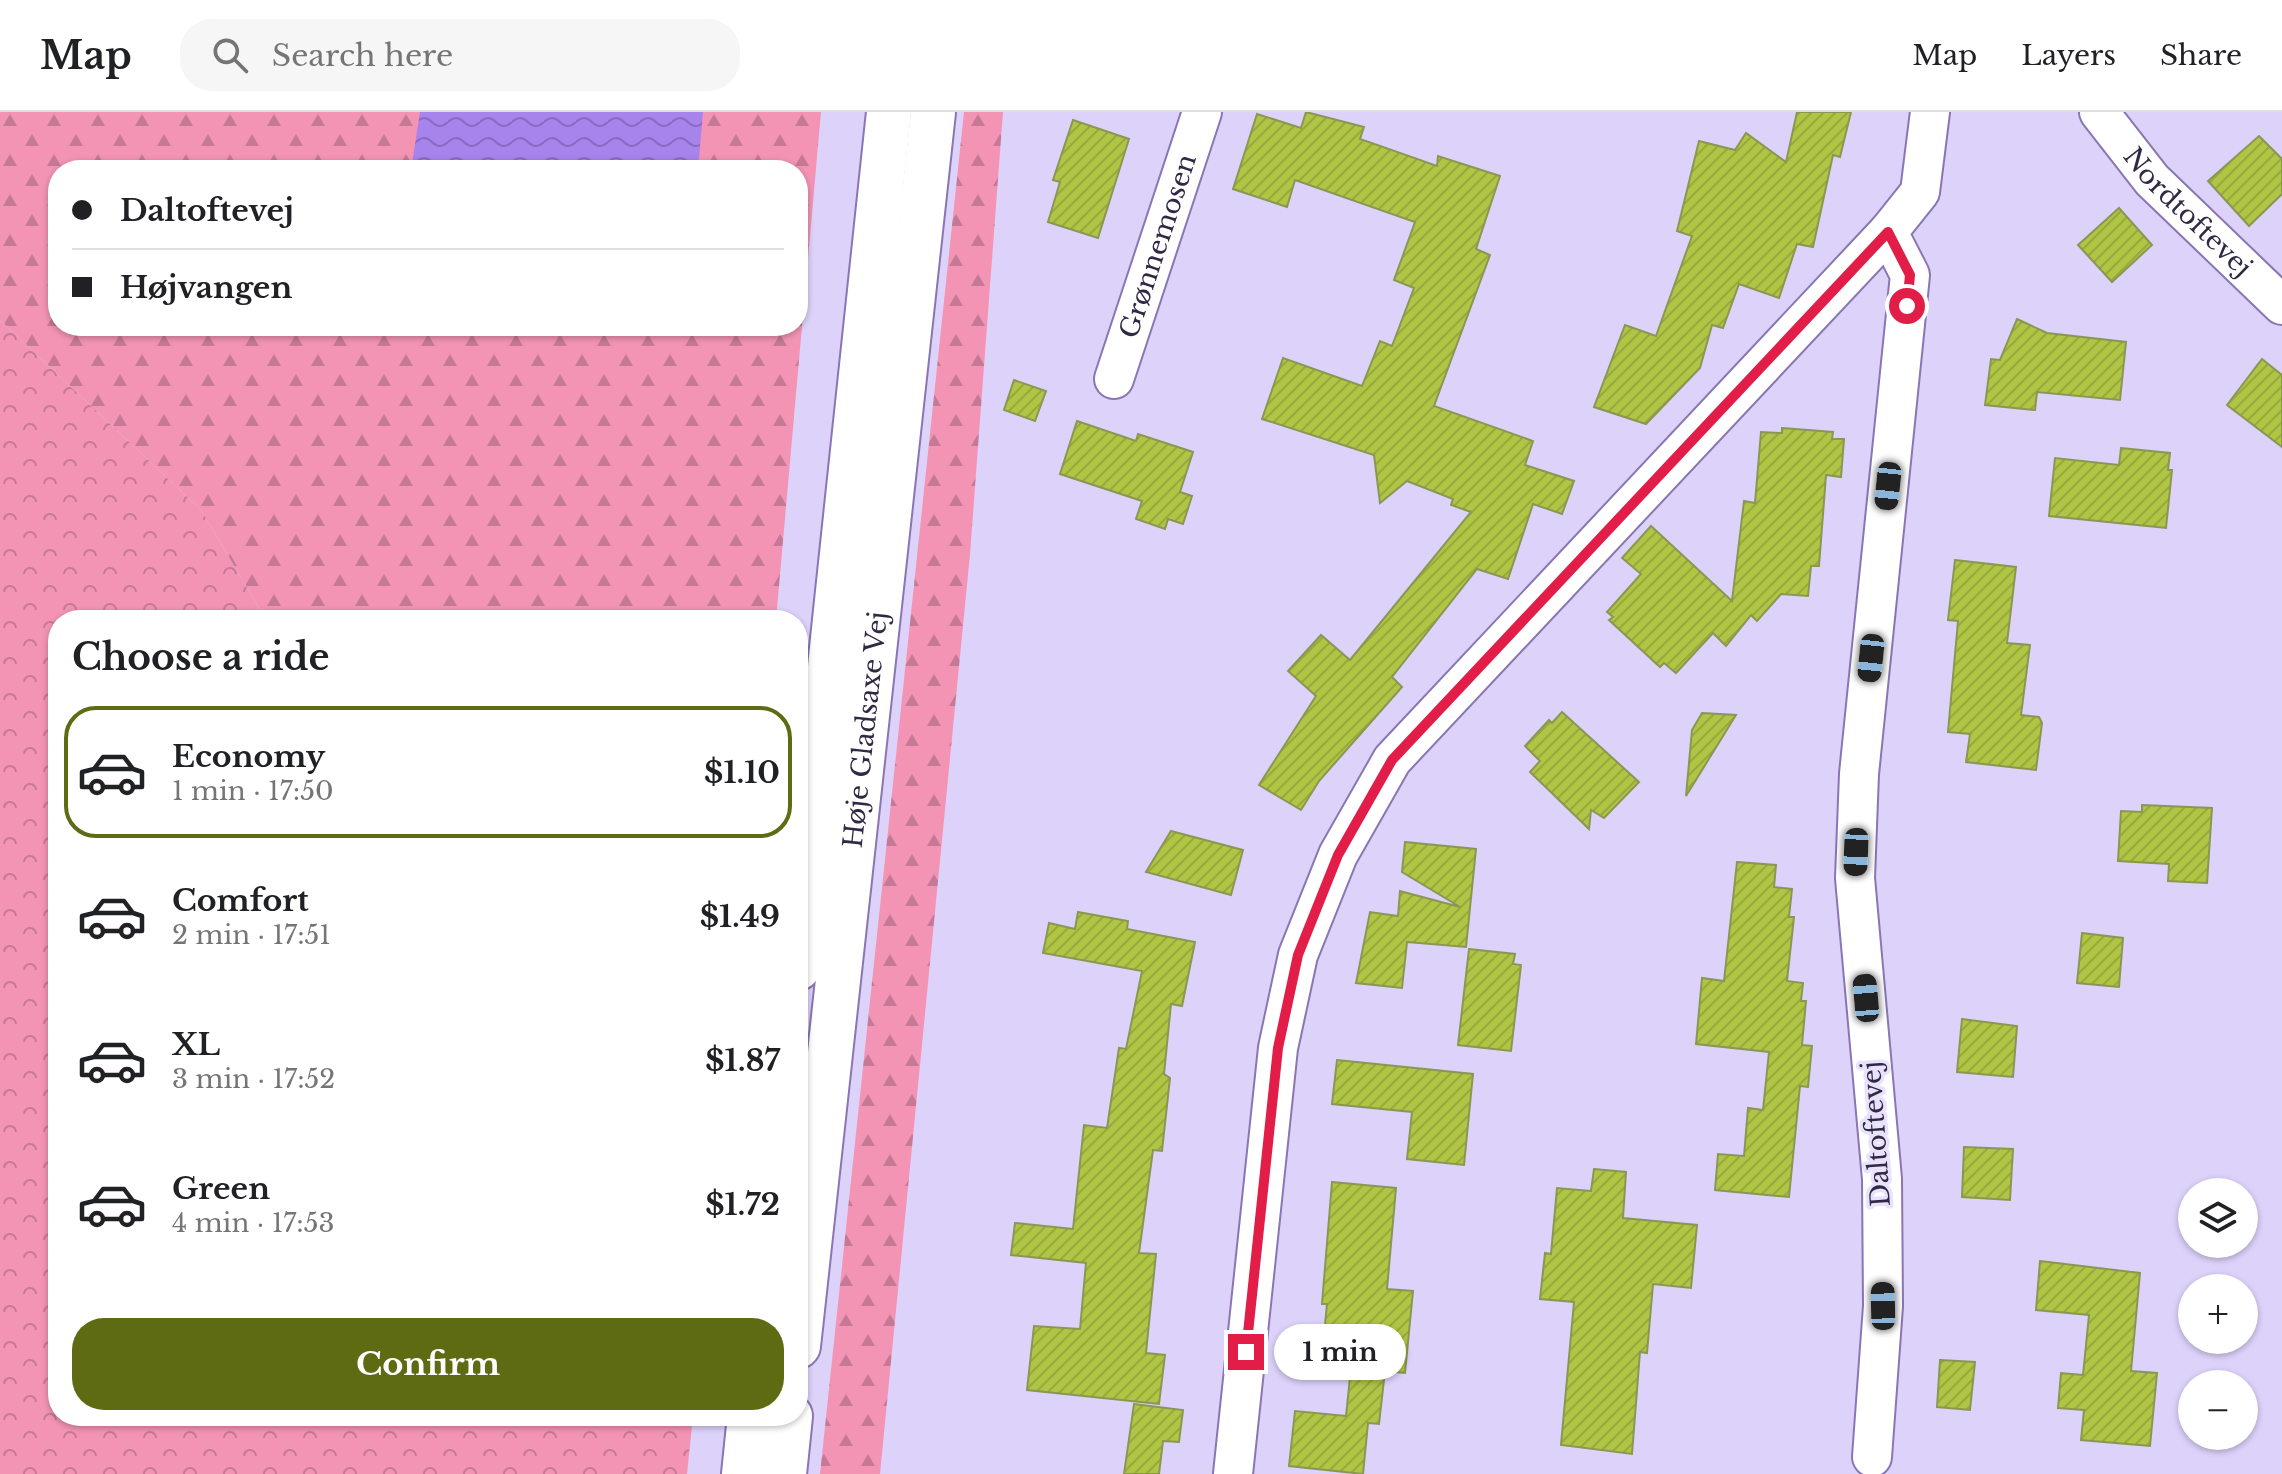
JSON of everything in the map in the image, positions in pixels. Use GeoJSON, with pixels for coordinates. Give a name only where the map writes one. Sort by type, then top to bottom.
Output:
{"type":"FeatureCollection","features":[{"type":"Feature","properties":{"kind":"street","name":"Høje Gladsaxe Vej"},"geometry":{"type":"LineString","coordinates":[[808,874],[889,112]]}},
{"type":"Feature","properties":{"kind":"street","name":"Høje Gladsaxe Vej"},"geometry":{"type":"LineString","coordinates":[[808,1255],[933,112]]}},
{"type":"Feature","properties":{"kind":"street","name":"Grønnemosen"},"geometry":{"type":"LineString","coordinates":[[1114,379],[1202,112]]}},
{"type":"Feature","properties":{"kind":"street"},"geometry":{"type":"LineString","coordinates":[[1233,1474],[1278,1048],[1298,955],[1338,855],[1392,760],[1888,232],[1920,192],[1930,112]]}},
{"type":"Feature","properties":{"kind":"street","name":"Nordtoftevej"},"geometry":{"type":"LineString","coordinates":[[2099,112],[2152,180],[2282,305]]}},
{"type":"Feature","properties":{"kind":"street","name":"Daltoftevej"},"geometry":{"type":"LineString","coordinates":[[1872,1457],[1883,1306],[1882,1179],[1855,878],[1859,774],[1910,275],[1888,232]]}},
{"type":"Feature","properties":{"kind":"street"},"geometry":{"type":"LineString","coordinates":[[744,1474],[749,1426]]}},
{"type":"Feature","properties":{"kind":"street"},"geometry":{"type":"LineString","coordinates":[[784,1474],[789,1426]]}},
{"type":"Feature","properties":{"kind":"green space"},"geometry":{"type":"Polygon","coordinates":[[[0,112],[821,112],[808,259],[808,160],[48,160],[48,336],[801,336],[777,610],[260,610],[201,510],[0,320],[0,112]]]}},
{"type":"Feature","properties":{"kind":"green space"},"geometry":{"type":"Polygon","coordinates":[[[964,112],[1003,112],[970,554],[880,1474],[820,1474],[964,112]]]}},
{"type":"Feature","properties":{"kind":"green space"},"geometry":{"type":"Polygon","coordinates":[[[0,320],[201,510],[260,610],[48,610],[48,1426],[692,1426],[687,1474],[0,1474],[0,320]]]}},
{"type":"Feature","properties":{"kind":"water"},"geometry":{"type":"Polygon","coordinates":[[[420,112],[703,112],[699,160],[413,160],[420,112]]]}},
{"type":"Feature","properties":{"kind":"building"},"geometry":{"type":"Polygon","coordinates":[[[1306,112],[1364,127],[1360,139],[1437,166],[1438,156],[1500,176],[1476,249],[1490,255],[1434,406],[1533,441],[1525,465],[1574,481],[1562,514],[1533,504],[1508,579],[1477,569],[1392,677],[1402,687],[1319,781],[1301,810],[1259,785],[1316,696],[1288,671],[1321,635],[1350,660],[1471,512],[1451,505],[1453,499],[1407,481],[1380,503],[1374,455],[1262,419],[1283,358],[1362,386],[1380,341],[1392,346],[1414,288],[1394,280],[1415,222],[1295,180],[1287,207],[1233,189],[1257,114],[1301,128],[1306,112]]]}},
{"type":"Feature","properties":{"kind":"building"},"geometry":{"type":"Polygon","coordinates":[[[1797,112],[1851,112],[1840,157],[1833,155],[1813,247],[1797,244],[1779,298],[1739,284],[1723,328],[1712,325],[1700,368],[1646,424],[1594,407],[1625,325],[1656,336],[1692,236],[1677,231],[1699,141],[1735,150],[1746,133],[1786,162],[1797,112]]]}},
{"type":"Feature","properties":{"kind":"building"},"geometry":{"type":"Polygon","coordinates":[[[1073,120],[1129,139],[1098,238],[1048,222],[1060,182],[1053,180],[1073,120]]]}},
{"type":"Feature","properties":{"kind":"building"},"geometry":{"type":"Polygon","coordinates":[[[2259,136],[2282,159],[2282,194],[2249,226],[2208,181],[2259,136]]]}},
{"type":"Feature","properties":{"kind":"building"},"geometry":{"type":"Polygon","coordinates":[[[2119,208],[2152,245],[2112,282],[2078,245],[2119,208]]]}},
{"type":"Feature","properties":{"kind":"building"},"geometry":{"type":"Polygon","coordinates":[[[2017,319],[2047,333],[2126,342],[2120,400],[2037,392],[2035,410],[1985,405],[1991,359],[2000,360],[2017,319]]]}},
{"type":"Feature","properties":{"kind":"building"},"geometry":{"type":"Polygon","coordinates":[[[2262,359],[2282,375],[2282,447],[2227,405],[2262,359]]]}},
{"type":"Feature","properties":{"kind":"building"},"geometry":{"type":"Polygon","coordinates":[[[1014,380],[1046,391],[1035,421],[1004,410],[1014,380]]]}},
{"type":"Feature","properties":{"kind":"building"},"geometry":{"type":"Polygon","coordinates":[[[1077,421],[1136,441],[1138,434],[1193,452],[1180,492],[1192,496],[1183,524],[1168,519],[1165,529],[1136,519],[1142,501],[1060,474],[1077,421]]]}},
{"type":"Feature","properties":{"kind":"building"},"geometry":{"type":"Polygon","coordinates":[[[1782,428],[1833,432],[1832,439],[1844,439],[1841,477],[1826,475],[1819,566],[1811,566],[1808,596],[1781,594],[1757,621],[1751,615],[1726,646],[1713,633],[1676,673],[1664,663],[1660,667],[1609,620],[1613,617],[1607,612],[1641,574],[1622,558],[1651,526],[1732,601],[1744,501],[1755,503],[1761,432],[1782,433],[1782,428]]]}},
{"type":"Feature","properties":{"kind":"building"},"geometry":{"type":"Polygon","coordinates":[[[2121,448],[2170,453],[2168,470],[2172,470],[2166,528],[2049,516],[2055,458],[2119,465],[2121,448]]]}},
{"type":"Feature","properties":{"kind":"building"},"geometry":{"type":"Polygon","coordinates":[[[1955,560],[2016,567],[2007,643],[2030,645],[2021,715],[2039,717],[2042,723],[2036,770],[1966,762],[1970,734],[1948,732],[1958,621],[1948,620],[1955,560]]]}},
{"type":"Feature","properties":{"kind":"building"},"geometry":{"type":"Polygon","coordinates":[[[1562,712],[1639,782],[1604,818],[1591,810],[1589,829],[1530,772],[1540,761],[1525,746],[1549,720],[1552,723],[1562,712]]]}},
{"type":"Feature","properties":{"kind":"building"},"geometry":{"type":"Polygon","coordinates":[[[1702,713],[1736,715],[1686,796],[1692,730],[1702,713]]]}},
{"type":"Feature","properties":{"kind":"building"},"geometry":{"type":"Polygon","coordinates":[[[2142,805],[2212,808],[2207,883],[2168,881],[2169,864],[2118,861],[2121,811],[2142,812],[2142,805]]]}},
{"type":"Feature","properties":{"kind":"building"},"geometry":{"type":"Polygon","coordinates":[[[1171,831],[1243,850],[1231,895],[1146,872],[1171,831]]]}},
{"type":"Feature","properties":{"kind":"building"},"geometry":{"type":"Polygon","coordinates":[[[1405,842],[1476,849],[1466,947],[1407,942],[1402,988],[1356,983],[1370,912],[1398,916],[1400,891],[1460,907],[1402,872],[1405,842]]]}},
{"type":"Feature","properties":{"kind":"building"},"geometry":{"type":"Polygon","coordinates":[[[1737,862],[1776,865],[1774,887],[1792,889],[1789,917],[1794,917],[1787,981],[1803,983],[1801,1001],[1806,1001],[1802,1045],[1812,1046],[1808,1087],[1800,1086],[1789,1197],[1715,1190],[1718,1154],[1744,1156],[1748,1108],[1763,1110],[1769,1052],[1696,1044],[1702,978],[1724,981],[1737,862]]]}},
{"type":"Feature","properties":{"kind":"building"},"geometry":{"type":"Polygon","coordinates":[[[1078,912],[1128,921],[1127,929],[1195,942],[1182,1006],[1171,1004],[1164,1074],[1170,1078],[1162,1151],[1153,1150],[1139,1253],[1156,1254],[1146,1353],[1165,1355],[1159,1404],[1027,1390],[1034,1326],[1080,1329],[1086,1263],[1011,1255],[1015,1223],[1073,1229],[1084,1125],[1107,1128],[1119,1048],[1126,1049],[1142,971],[1043,953],[1049,923],[1075,929],[1078,912]]]}},
{"type":"Feature","properties":{"kind":"building"},"geometry":{"type":"Polygon","coordinates":[[[2082,933],[2123,938],[2119,987],[2077,983],[2082,933]]]}},
{"type":"Feature","properties":{"kind":"building"},"geometry":{"type":"Polygon","coordinates":[[[1469,949],[1515,954],[1513,964],[1521,965],[1511,1051],[1458,1045],[1469,949]]]}},
{"type":"Feature","properties":{"kind":"building"},"geometry":{"type":"Polygon","coordinates":[[[1962,1019],[2017,1026],[2013,1077],[1957,1072],[1962,1019]]]}},
{"type":"Feature","properties":{"kind":"building"},"geometry":{"type":"Polygon","coordinates":[[[1337,1060],[1473,1074],[1464,1165],[1407,1159],[1412,1112],[1332,1104],[1337,1060]]]}},
{"type":"Feature","properties":{"kind":"building"},"geometry":{"type":"Polygon","coordinates":[[[1964,1147],[2013,1149],[2010,1200],[1962,1197],[1964,1147]]]}},
{"type":"Feature","properties":{"kind":"building"},"geometry":{"type":"Polygon","coordinates":[[[1594,1169],[1626,1172],[1623,1218],[1697,1225],[1691,1288],[1653,1284],[1647,1353],[1640,1352],[1632,1454],[1561,1445],[1574,1302],[1540,1299],[1545,1253],[1551,1254],[1557,1188],[1591,1191],[1594,1169]]]}},
{"type":"Feature","properties":{"kind":"building"},"geometry":{"type":"Polygon","coordinates":[[[1332,1182],[1396,1188],[1387,1289],[1413,1291],[1405,1373],[1385,1371],[1379,1424],[1368,1423],[1363,1474],[1289,1466],[1295,1411],[1346,1416],[1353,1348],[1323,1345],[1327,1304],[1322,1304],[1332,1182]]]}},
{"type":"Feature","properties":{"kind":"building"},"geometry":{"type":"Polygon","coordinates":[[[2040,1261],[2140,1273],[2131,1371],[2157,1373],[2150,1446],[2081,1440],[2084,1410],[2058,1408],[2061,1373],[2083,1375],[2089,1315],[2036,1310],[2040,1261]]]}},
{"type":"Feature","properties":{"kind":"building"},"geometry":{"type":"Polygon","coordinates":[[[1940,1360],[1975,1362],[1970,1410],[1937,1407],[1940,1360]]]}},
{"type":"Feature","properties":{"kind":"building"},"geometry":{"type":"Polygon","coordinates":[[[1134,1404],[1183,1410],[1179,1442],[1163,1441],[1159,1474],[1124,1474],[1134,1404]]]}},
{"type":"Feature","properties":{"kind":"route"},"geometry":{"type":"LineString","coordinates":[[1246,1352],[1278,1048],[1298,955],[1338,855],[1392,760],[1888,232],[1910,275],[1907,306]]}}]}
